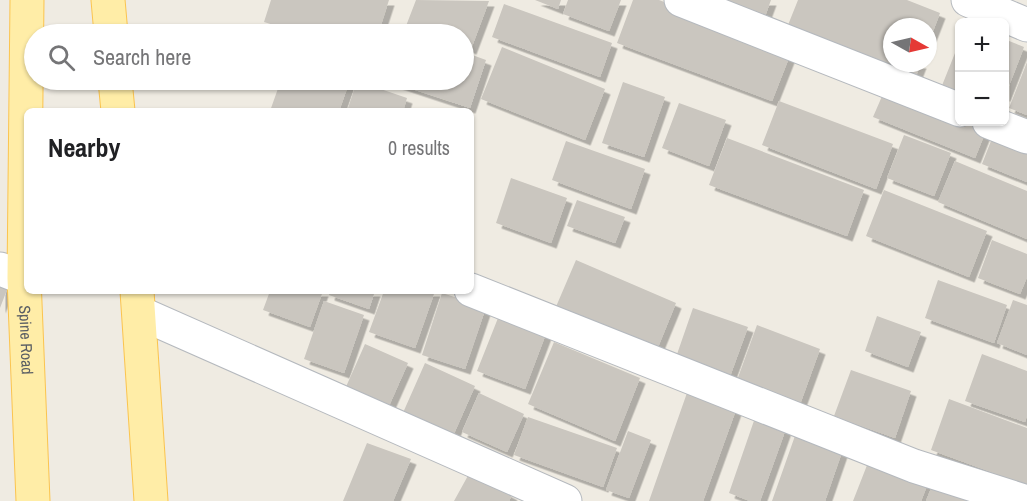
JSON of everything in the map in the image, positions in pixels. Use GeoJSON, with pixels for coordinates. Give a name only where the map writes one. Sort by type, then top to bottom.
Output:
{"type":"FeatureCollection","features":[{"type":"Feature","properties":{"kind":"main road","name":"Spine Road"},"geometry":{"type":"LineString","coordinates":[[26,24],[27,0]]}},
{"type":"Feature","properties":{"kind":"main road"},"geometry":{"type":"LineString","coordinates":[[108,0],[110,24]]}},
{"type":"Feature","properties":{"kind":"main road","name":"Spine Road"},"geometry":{"type":"LineString","coordinates":[[24,55],[12,273],[33,501]]}},
{"type":"Feature","properties":{"kind":"main road"},"geometry":{"type":"LineString","coordinates":[[116,90],[118,108]]}},
{"type":"Feature","properties":{"kind":"main road"},"geometry":{"type":"LineString","coordinates":[[139,302],[151,501]]}},
{"type":"Feature","properties":{"kind":"street"},"geometry":{"type":"LineString","coordinates":[[681,0],[955,108]]}},
{"type":"Feature","properties":{"kind":"street"},"geometry":{"type":"LineString","coordinates":[[968,0],[1027,25]]}},
{"type":"Feature","properties":{"kind":"street"},"geometry":{"type":"LineString","coordinates":[[998,126],[1027,137]]}},
{"type":"Feature","properties":{"kind":"street"},"geometry":{"type":"LineString","coordinates":[[474,291],[914,466],[1024,501]]}},
{"type":"Feature","properties":{"kind":"street"},"geometry":{"type":"LineString","coordinates":[[139,302],[565,501]]}},
{"type":"Feature","properties":{"kind":"building"},"geometry":{"type":"Polygon","coordinates":[[[271,0],[389,0],[381,24],[270,24],[264,22],[271,0]]]}},
{"type":"Feature","properties":{"kind":"building"},"geometry":{"type":"Polygon","coordinates":[[[416,0],[489,1],[474,41],[474,24],[407,24],[416,0]]]}},
{"type":"Feature","properties":{"kind":"building"},"geometry":{"type":"Polygon","coordinates":[[[535,0],[561,0],[558,9],[535,0]]]}},
{"type":"Feature","properties":{"kind":"building"},"geometry":{"type":"Polygon","coordinates":[[[568,0],[621,0],[609,31],[563,14],[568,0]]]}},
{"type":"Feature","properties":{"kind":"building"},"geometry":{"type":"Polygon","coordinates":[[[633,0],[659,0],[792,50],[772,101],[617,43],[633,0]]]}},
{"type":"Feature","properties":{"kind":"building"},"geometry":{"type":"Polygon","coordinates":[[[717,0],[771,0],[764,19],[717,0]]]}},
{"type":"Feature","properties":{"kind":"building"},"geometry":{"type":"Polygon","coordinates":[[[798,0],[907,0],[940,13],[937,21],[937,18],[883,18],[883,69],[786,30],[798,0]]]}},
{"type":"Feature","properties":{"kind":"building"},"geometry":{"type":"Polygon","coordinates":[[[504,4],[612,43],[600,77],[492,37],[504,4]]]}},
{"type":"Feature","properties":{"kind":"building"},"geometry":{"type":"Polygon","coordinates":[[[1009,41],[1024,47],[1009,86],[1009,41]]]}},
{"type":"Feature","properties":{"kind":"building"},"geometry":{"type":"Polygon","coordinates":[[[502,47],[605,89],[585,140],[481,99],[502,47]]]}},
{"type":"Feature","properties":{"kind":"building"},"geometry":{"type":"Polygon","coordinates":[[[955,53],[955,93],[941,88],[955,53]]]}},
{"type":"Feature","properties":{"kind":"building"},"geometry":{"type":"Polygon","coordinates":[[[474,56],[486,60],[470,108],[415,90],[474,90],[474,56]]]}},
{"type":"Feature","properties":{"kind":"building"},"geometry":{"type":"Polygon","coordinates":[[[1027,62],[1027,115],[1009,108],[1027,62]]]}},
{"type":"Feature","properties":{"kind":"building"},"geometry":{"type":"Polygon","coordinates":[[[891,72],[918,72],[914,81],[891,72]]]}},
{"type":"Feature","properties":{"kind":"building"},"geometry":{"type":"Polygon","coordinates":[[[623,82],[665,97],[644,157],[602,143],[623,82]]]}},
{"type":"Feature","properties":{"kind":"building"},"geometry":{"type":"Polygon","coordinates":[[[886,87],[955,115],[955,126],[987,128],[975,158],[873,117],[886,87]]]}},
{"type":"Feature","properties":{"kind":"building"},"geometry":{"type":"Polygon","coordinates":[[[277,90],[346,90],[340,108],[271,108],[277,90]]]}},
{"type":"Feature","properties":{"kind":"building"},"geometry":{"type":"Polygon","coordinates":[[[354,90],[383,90],[407,98],[404,108],[348,108],[354,90]]]}},
{"type":"Feature","properties":{"kind":"building"},"geometry":{"type":"Polygon","coordinates":[[[779,101],[893,144],[876,189],[762,145],[779,101]]]}},
{"type":"Feature","properties":{"kind":"building"},"geometry":{"type":"Polygon","coordinates":[[[679,103],[726,120],[709,166],[662,148],[679,103]]]}},
{"type":"Feature","properties":{"kind":"building"},"geometry":{"type":"Polygon","coordinates":[[[996,128],[1027,141],[1027,182],[982,164],[996,128]]]}},
{"type":"Feature","properties":{"kind":"building"},"geometry":{"type":"Polygon","coordinates":[[[904,135],[951,153],[934,196],[887,178],[904,135]]]}},
{"type":"Feature","properties":{"kind":"building"},"geometry":{"type":"Polygon","coordinates":[[[727,138],[864,190],[847,236],[709,185],[727,138]]]}},
{"type":"Feature","properties":{"kind":"building"},"geometry":{"type":"Polygon","coordinates":[[[566,141],[645,169],[631,209],[552,180],[566,141]]]}},
{"type":"Feature","properties":{"kind":"building"},"geometry":{"type":"Polygon","coordinates":[[[955,161],[1027,191],[1027,239],[938,202],[955,161]]]}},
{"type":"Feature","properties":{"kind":"building"},"geometry":{"type":"Polygon","coordinates":[[[511,178],[567,198],[551,243],[496,223],[511,178]]]}},
{"type":"Feature","properties":{"kind":"building"},"geometry":{"type":"Polygon","coordinates":[[[884,190],[987,231],[969,277],[866,236],[884,190]]]}},
{"type":"Feature","properties":{"kind":"building"},"geometry":{"type":"Polygon","coordinates":[[[577,200],[625,217],[615,243],[567,226],[577,200]]]}},
{"type":"Feature","properties":{"kind":"building"},"geometry":{"type":"Polygon","coordinates":[[[992,240],[1027,254],[1027,277],[1020,294],[978,278],[992,240]]]}},
{"type":"Feature","properties":{"kind":"building"},"geometry":{"type":"Polygon","coordinates":[[[576,260],[676,303],[656,352],[555,309],[576,260]]]}},
{"type":"Feature","properties":{"kind":"building"},"geometry":{"type":"Polygon","coordinates":[[[0,269],[13,274],[0,308],[0,269]]]}},
{"type":"Feature","properties":{"kind":"building"},"geometry":{"type":"Polygon","coordinates":[[[938,280],[1007,305],[994,343],[925,318],[938,280]]]}},
{"type":"Feature","properties":{"kind":"building"},"geometry":{"type":"Polygon","coordinates":[[[269,294],[322,294],[310,327],[263,310],[269,294]]]}},
{"type":"Feature","properties":{"kind":"building"},"geometry":{"type":"Polygon","coordinates":[[[329,294],[374,294],[369,309],[329,294]]]}},
{"type":"Feature","properties":{"kind":"building"},"geometry":{"type":"Polygon","coordinates":[[[383,294],[434,294],[415,348],[369,332],[383,294]]]}},
{"type":"Feature","properties":{"kind":"building"},"geometry":{"type":"Polygon","coordinates":[[[442,294],[486,307],[465,369],[422,355],[442,294]]]}},
{"type":"Feature","properties":{"kind":"building"},"geometry":{"type":"Polygon","coordinates":[[[1013,300],[1027,305],[1027,355],[997,343],[1013,300]]]}},
{"type":"Feature","properties":{"kind":"building"},"geometry":{"type":"Polygon","coordinates":[[[324,301],[364,315],[344,373],[304,359],[324,301]]]}},
{"type":"Feature","properties":{"kind":"building"},"geometry":{"type":"Polygon","coordinates":[[[693,308],[748,327],[729,379],[675,360],[693,308]]]}},
{"type":"Feature","properties":{"kind":"building"},"geometry":{"type":"Polygon","coordinates":[[[500,313],[547,331],[525,389],[477,371],[500,313]]]}},
{"type":"Feature","properties":{"kind":"building"},"geometry":{"type":"Polygon","coordinates":[[[877,316],[921,332],[908,367],[865,351],[877,316]]]}},
{"type":"Feature","properties":{"kind":"building"},"geometry":{"type":"Polygon","coordinates":[[[757,325],[820,349],[799,407],[736,383],[757,325]]]}},
{"type":"Feature","properties":{"kind":"building"},"geometry":{"type":"Polygon","coordinates":[[[554,342],[640,378],[615,441],[528,404],[554,342]]]}},
{"type":"Feature","properties":{"kind":"building"},"geometry":{"type":"Polygon","coordinates":[[[365,344],[408,363],[388,408],[345,389],[365,344]]]}},
{"type":"Feature","properties":{"kind":"building"},"geometry":{"type":"Polygon","coordinates":[[[982,354],[1027,371],[1025,422],[965,401],[982,354]]]}},
{"type":"Feature","properties":{"kind":"building"},"geometry":{"type":"Polygon","coordinates":[[[425,363],[475,386],[452,438],[402,415],[425,363]]]}},
{"type":"Feature","properties":{"kind":"building"},"geometry":{"type":"Polygon","coordinates":[[[851,370],[911,391],[895,438],[834,416],[851,370]]]}},
{"type":"Feature","properties":{"kind":"building"},"geometry":{"type":"Polygon","coordinates":[[[688,390],[737,407],[703,501],[649,501],[688,390]]]}},
{"type":"Feature","properties":{"kind":"building"},"geometry":{"type":"Polygon","coordinates":[[[479,393],[524,414],[507,452],[462,432],[479,393]]]}},
{"type":"Feature","properties":{"kind":"building"},"geometry":{"type":"Polygon","coordinates":[[[949,399],[1027,428],[1027,485],[931,450],[949,399]]]}},
{"type":"Feature","properties":{"kind":"building"},"geometry":{"type":"Polygon","coordinates":[[[757,412],[788,423],[760,501],[750,501],[729,493],[757,412]]]}},
{"type":"Feature","properties":{"kind":"building"},"geometry":{"type":"Polygon","coordinates":[[[528,417],[617,448],[603,487],[514,455],[528,417]]]}},
{"type":"Feature","properties":{"kind":"building"},"geometry":{"type":"Polygon","coordinates":[[[628,431],[651,440],[629,498],[606,490],[628,431]]]}},
{"type":"Feature","properties":{"kind":"building"},"geometry":{"type":"Polygon","coordinates":[[[796,433],[843,449],[825,501],[772,501],[796,433]]]}},
{"type":"Feature","properties":{"kind":"building"},"geometry":{"type":"Polygon","coordinates":[[[367,443],[411,459],[393,501],[343,501],[367,443]]]}},
{"type":"Feature","properties":{"kind":"building"},"geometry":{"type":"Polygon","coordinates":[[[871,455],[930,478],[921,501],[853,501],[871,455]]]}},
{"type":"Feature","properties":{"kind":"building"},"geometry":{"type":"Polygon","coordinates":[[[470,472],[512,495],[509,501],[454,501],[470,472]]]}},
{"type":"Feature","properties":{"kind":"building"},"geometry":{"type":"Polygon","coordinates":[[[934,481],[968,494],[966,501],[926,501],[934,481]]]}}]}
